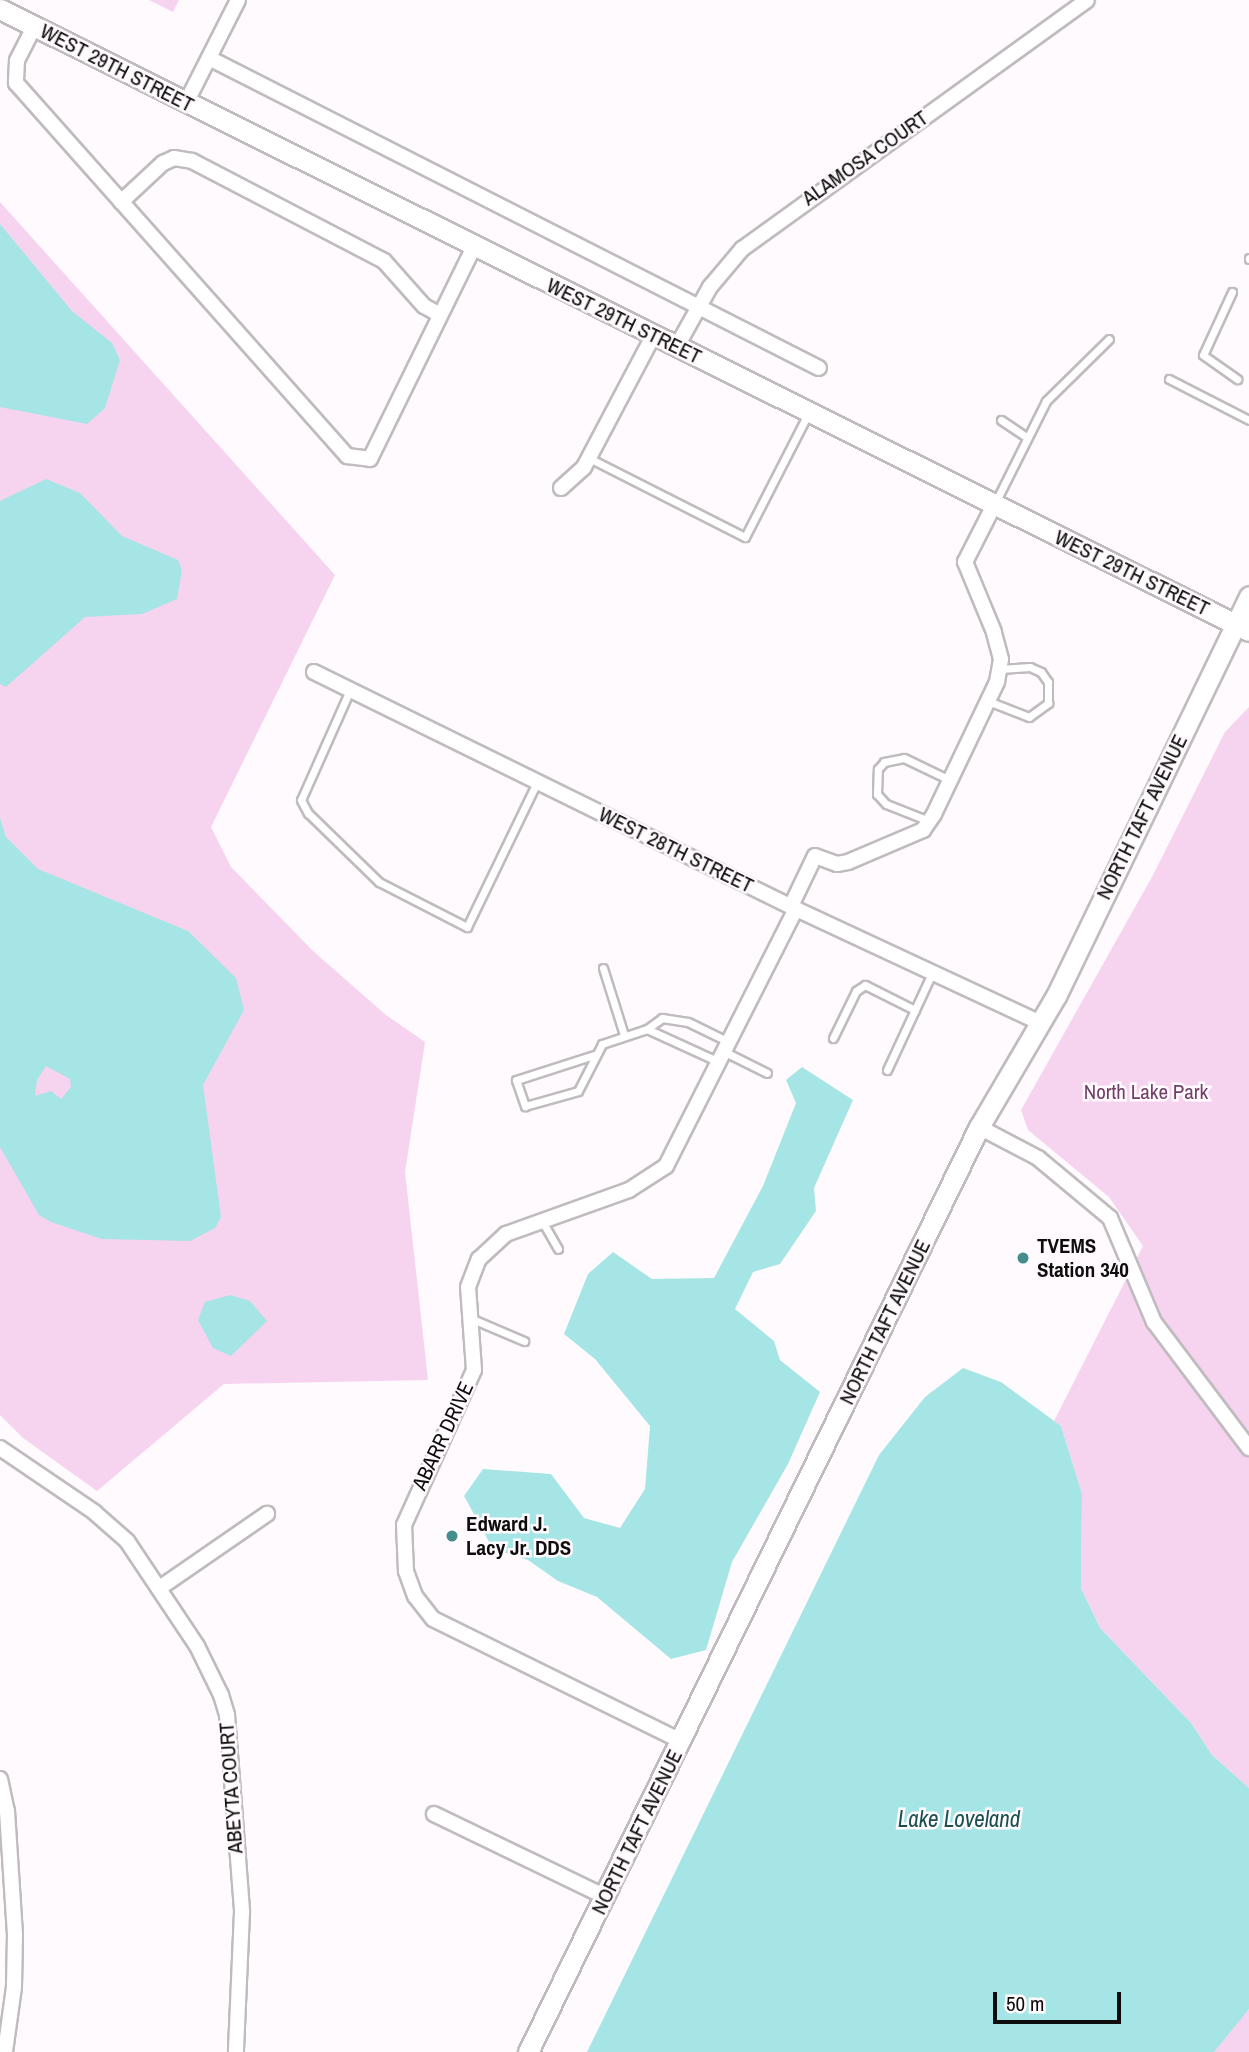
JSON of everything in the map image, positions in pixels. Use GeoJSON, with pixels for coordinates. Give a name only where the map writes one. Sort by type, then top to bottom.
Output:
{"type":"FeatureCollection","features":[{"type":"Feature","properties":{"kind":"main road","name":"WEST 29TH STREET"},"geometry":{"type":"LineString","coordinates":[[0,9],[1242,628]]}},
{"type":"Feature","properties":{"kind":"main road","name":"NORTH TAFT AVENUE"},"geometry":{"type":"LineString","coordinates":[[528,2052],[606,1897],[979,1127],[1040,1023],[1242,628],[1249,596]]}},
{"type":"Feature","properties":{"kind":"street"},"geometry":{"type":"LineString","coordinates":[[186,103],[238,0]]}},
{"type":"Feature","properties":{"kind":"street","name":"ALAMOSA COURT"},"geometry":{"type":"LineString","coordinates":[[677,348],[724,267],[772,223],[1087,0]]}},
{"type":"Feature","properties":{"kind":"street"},"geometry":{"type":"LineString","coordinates":[[34,27],[17,61],[16,83],[347,456],[370,459],[474,247]]}},
{"type":"Feature","properties":{"kind":"street","name":"WEST 29TH STREET"},"geometry":{"type":"LineString","coordinates":[[209,58],[819,368]]}},
{"type":"Feature","properties":{"kind":"street"},"geometry":{"type":"LineString","coordinates":[[121,202],[163,163],[174,158],[192,161],[384,261],[424,306],[440,315]]}},
{"type":"Feature","properties":{"kind":"street"},"geometry":{"type":"LineString","coordinates":[[561,488],[589,458],[653,336]]}},
{"type":"Feature","properties":{"kind":"street"},"geometry":{"type":"LineString","coordinates":[[929,821],[988,701],[1000,669],[994,632],[965,562],[994,505]]}},
{"type":"Feature","properties":{"kind":"street","name":"WEST 28TH STREET"},"geometry":{"type":"LineString","coordinates":[[314,672],[793,907],[1040,1023]]}},
{"type":"Feature","properties":{"kind":"street","name":"ABARR DRIVE"},"geometry":{"type":"LineString","coordinates":[[681,1741],[447,1628],[415,1596],[403,1556],[404,1525],[468,1389],[474,1370],[468,1287],[479,1259],[506,1234],[655,1177],[670,1158],[816,856],[837,863],[848,862],[923,830],[929,821]]}},
{"type":"Feature","properties":{"kind":"street"},"geometry":{"type":"LineString","coordinates":[[979,1127],[1038,1158],[1110,1217],[1154,1322],[1249,1448]]}},
{"type":"Feature","properties":{"kind":"street","name":"ABEYTA COURT"},"geometry":{"type":"LineString","coordinates":[[0,1448],[112,1526],[161,1587],[197,1646],[227,1715],[242,1912],[241,2015],[236,2052]]}},
{"type":"Feature","properties":{"kind":"street"},"geometry":{"type":"LineString","coordinates":[[161,1587],[267,1514]]}},
{"type":"Feature","properties":{"kind":"street"},"geometry":{"type":"LineString","coordinates":[[0,1779],[7,1811],[15,1934],[15,1987],[5,2052]]}},
{"type":"Feature","properties":{"kind":"street"},"geometry":{"type":"LineString","coordinates":[[434,1814],[606,1897]]}},
{"type":"Feature","properties":{"kind":"lane"},"geometry":{"type":"LineString","coordinates":[[1232,292],[1203,355],[1237,379]]}},
{"type":"Feature","properties":{"kind":"lane"},"geometry":{"type":"LineString","coordinates":[[994,505],[1025,436],[1065,379],[1109,339]]}},
{"type":"Feature","properties":{"kind":"lane"},"geometry":{"type":"LineString","coordinates":[[1169,379],[1249,420]]}},
{"type":"Feature","properties":{"kind":"lane"},"geometry":{"type":"LineString","coordinates":[[589,458],[744,537],[808,413]]}},
{"type":"Feature","properties":{"kind":"lane"},"geometry":{"type":"LineString","coordinates":[[1001,419],[1025,436]]}},
{"type":"Feature","properties":{"kind":"lane"},"geometry":{"type":"LineString","coordinates":[[988,701],[1029,717],[1048,703],[1048,682],[1041,672],[1030,667],[1000,669]]}},
{"type":"Feature","properties":{"kind":"lane"},"geometry":{"type":"LineString","coordinates":[[350,689],[301,800],[308,813],[379,882],[467,927],[537,782]]}},
{"type":"Feature","properties":{"kind":"lane"},"geometry":{"type":"LineString","coordinates":[[929,821],[886,804],[877,794],[878,769],[884,762],[904,758],[950,780]]}},
{"type":"Feature","properties":{"kind":"lane"},"geometry":{"type":"LineString","coordinates":[[603,968],[624,1035]]}},
{"type":"Feature","properties":{"kind":"lane"},"geometry":{"type":"LineString","coordinates":[[887,1070],[932,973]]}},
{"type":"Feature","properties":{"kind":"lane"},"geometry":{"type":"LineString","coordinates":[[833,1038],[856,991],[865,985],[915,1010]]}},
{"type":"Feature","properties":{"kind":"lane"},"geometry":{"type":"LineString","coordinates":[[594,1055],[516,1080],[525,1106],[578,1091],[594,1055],[602,1044],[647,1029],[662,1018],[674,1018],[722,1051],[767,1073]]}},
{"type":"Feature","properties":{"kind":"lane"},"geometry":{"type":"LineString","coordinates":[[647,1029],[722,1051]]}},
{"type":"Feature","properties":{"kind":"lane"},"geometry":{"type":"LineString","coordinates":[[542,1220],[558,1249]]}},
{"type":"Feature","properties":{"kind":"lane"},"geometry":{"type":"LineString","coordinates":[[469,1318],[524,1341]]}},
{"type":"Feature","properties":{"kind":"green space"},"geometry":{"type":"Polygon","coordinates":[[[149,0],[179,0],[173,12],[149,0]]]}},
{"type":"Feature","properties":{"kind":"green space"},"geometry":{"type":"Polygon","coordinates":[[[0,202],[335,575],[211,827],[231,867],[313,951],[386,1015],[425,1042],[405,1172],[428,1380],[224,1384],[97,1491],[23,1438],[0,1415],[0,202]]]}},
{"type":"Feature","properties":{"kind":"green space","name":"North Lake Park"},"geometry":{"type":"Polygon","coordinates":[[[1249,707],[1249,1788],[1212,1755],[1191,1723],[1100,1628],[1081,1588],[1082,1494],[1061,1426],[1054,1421],[1143,1246],[1109,1197],[1028,1130],[1021,1110],[1152,877],[1225,732],[1249,707]]]}},
{"type":"Feature","properties":{"kind":"green space"},"geometry":{"type":"Polygon","coordinates":[[[1249,2009],[1249,2052],[1214,2052],[1223,2038],[1249,2009]]]}},
{"type":"Feature","properties":{"kind":"water"},"geometry":{"type":"Polygon","coordinates":[[[0,224],[72,311],[112,343],[120,360],[105,408],[87,424],[0,407],[0,224]]]}},
{"type":"Feature","properties":{"kind":"water"},"geometry":{"type":"Polygon","coordinates":[[[46,479],[80,493],[122,536],[178,560],[182,570],[177,599],[142,614],[85,617],[6,687],[0,684],[0,501],[46,479]]]}},
{"type":"Feature","properties":{"kind":"water"},"geometry":{"type":"Polygon","coordinates":[[[0,818],[6,837],[38,869],[188,931],[236,978],[244,1010],[203,1085],[221,1217],[215,1228],[190,1241],[102,1239],[51,1222],[39,1215],[0,1147],[0,818]],[[46,1066],[37,1080],[35,1096],[51,1091],[61,1099],[71,1087],[70,1079],[46,1066]]]}},
{"type":"Feature","properties":{"kind":"water"},"geometry":{"type":"Polygon","coordinates":[[[802,1067],[853,1100],[814,1188],[816,1211],[780,1264],[753,1272],[735,1309],[774,1341],[780,1360],[820,1392],[788,1464],[732,1562],[706,1650],[671,1659],[597,1597],[558,1581],[528,1560],[493,1549],[464,1496],[483,1469],[551,1474],[584,1518],[620,1528],[645,1489],[650,1426],[595,1359],[564,1334],[588,1274],[613,1252],[652,1279],[714,1278],[763,1186],[796,1103],[786,1080],[802,1067]]]}},
{"type":"Feature","properties":{"kind":"water"},"geometry":{"type":"Polygon","coordinates":[[[230,1295],[250,1301],[267,1321],[231,1356],[213,1348],[198,1320],[205,1302],[230,1295]]]}},
{"type":"Feature","properties":{"kind":"water","name":"Lake Loveland"},"geometry":{"type":"Polygon","coordinates":[[[963,1368],[1001,1382],[1061,1426],[1082,1494],[1081,1588],[1100,1628],[1191,1723],[1212,1755],[1249,1788],[1249,2009],[1214,2052],[587,2052],[879,1455],[925,1397],[963,1368]]]}},
{"type":"Feature","properties":{"kind":"place","name":"TVEMS Station 340"},"geometry":{"type":"Point","coordinates":[1023,1258]}},
{"type":"Feature","properties":{"kind":"place","name":"Edward J. Lacy Jr. DDS"},"geometry":{"type":"Point","coordinates":[452,1536]}}]}
